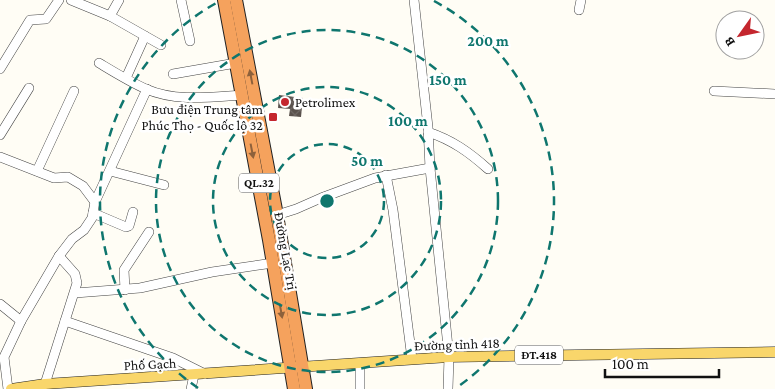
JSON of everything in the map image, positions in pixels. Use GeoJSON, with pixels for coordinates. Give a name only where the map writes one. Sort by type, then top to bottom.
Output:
{"type":"FeatureCollection","features":[{"type":"Feature","properties":{"kind":"highway","name":"Đường Lạc Trị"},"geometry":{"type":"LineString","coordinates":[[224,0],[273,263],[296,367],[306,389]]}},
{"type":"Feature","properties":{"kind":"highway","name":"Đường Lạc Trị"},"geometry":{"type":"LineString","coordinates":[[236,0],[277,215],[296,367],[294,389]]}},
{"type":"Feature","properties":{"kind":"main road","name":"Đường tỉnh 418"},"geometry":{"type":"LineString","coordinates":[[296,367],[449,357],[775,352]]}},
{"type":"Feature","properties":{"kind":"main road","name":"Phố Gạch"},"geometry":{"type":"LineString","coordinates":[[9,389],[296,367]]}},
{"type":"Feature","properties":{"kind":"street"},"geometry":{"type":"LineString","coordinates":[[71,0],[110,16],[161,45]]}},
{"type":"Feature","properties":{"kind":"street"},"geometry":{"type":"LineString","coordinates":[[110,16],[119,0]]}},
{"type":"Feature","properties":{"kind":"street"},"geometry":{"type":"LineString","coordinates":[[181,0],[190,41]]}},
{"type":"Feature","properties":{"kind":"street"},"geometry":{"type":"LineString","coordinates":[[414,0],[449,357],[448,389]]}},
{"type":"Feature","properties":{"kind":"street"},"geometry":{"type":"LineString","coordinates":[[579,10],[581,0]]}},
{"type":"Feature","properties":{"kind":"street"},"geometry":{"type":"LineString","coordinates":[[0,69],[30,20],[46,19],[58,1]]}},
{"type":"Feature","properties":{"kind":"street"},"geometry":{"type":"LineString","coordinates":[[126,78],[144,36]]}},
{"type":"Feature","properties":{"kind":"street"},"geometry":{"type":"LineString","coordinates":[[98,63],[146,90],[179,98],[242,95]]}},
{"type":"Feature","properties":{"kind":"street"},"geometry":{"type":"LineString","coordinates":[[173,74],[236,63]]}},
{"type":"Feature","properties":{"kind":"street"},"geometry":{"type":"LineString","coordinates":[[0,135],[29,88]]}},
{"type":"Feature","properties":{"kind":"street"},"geometry":{"type":"LineString","coordinates":[[9,389],[4,357],[21,321],[59,256],[72,239],[84,230],[92,218],[95,202],[146,90]]}},
{"type":"Feature","properties":{"kind":"street"},"geometry":{"type":"LineString","coordinates":[[37,171],[74,91]]}},
{"type":"Feature","properties":{"kind":"street"},"geometry":{"type":"LineString","coordinates":[[714,91],[775,94]]}},
{"type":"Feature","properties":{"kind":"street"},"geometry":{"type":"LineString","coordinates":[[428,132],[450,140],[468,150],[488,168]]}},
{"type":"Feature","properties":{"kind":"street"},"geometry":{"type":"LineString","coordinates":[[0,157],[54,178],[68,178],[83,186],[95,202]]}},
{"type":"Feature","properties":{"kind":"street"},"geometry":{"type":"LineString","coordinates":[[277,215],[375,178],[430,168]]}},
{"type":"Feature","properties":{"kind":"street"},"geometry":{"type":"LineString","coordinates":[[110,171],[164,185]]}},
{"type":"Feature","properties":{"kind":"street"},"geometry":{"type":"LineString","coordinates":[[386,175],[393,210],[412,359]]}},
{"type":"Feature","properties":{"kind":"street"},"geometry":{"type":"LineString","coordinates":[[93,213],[126,227],[129,226],[133,212]]}},
{"type":"Feature","properties":{"kind":"street"},"geometry":{"type":"LineString","coordinates":[[125,290],[124,270],[149,232]]}},
{"type":"Feature","properties":{"kind":"street"},"geometry":{"type":"LineString","coordinates":[[38,386],[75,293],[77,278],[59,256]]}},
{"type":"Feature","properties":{"kind":"street"},"geometry":{"type":"LineString","coordinates":[[75,293],[125,290],[160,285],[212,272],[273,263]]}},
{"type":"Feature","properties":{"kind":"street"},"geometry":{"type":"LineString","coordinates":[[0,304],[21,321]]}},
{"type":"Feature","properties":{"kind":"street"},"geometry":{"type":"LineString","coordinates":[[65,321],[173,358],[205,374]]}},
{"type":"Feature","properties":{"kind":"street"},"geometry":{"type":"LineString","coordinates":[[360,363],[360,389]]}},
{"type":"Feature","properties":{"kind":"street"},"geometry":{"type":"LineString","coordinates":[[191,389],[194,375]]}},
{"type":"Feature","properties":{"kind":"building"},"geometry":{"type":"Polygon","coordinates":[[[279,95],[303,98],[301,117],[289,116],[290,109],[278,108],[279,95]]]}},
{"type":"Feature","properties":{"kind":"place","name":"Petrolimex"},"geometry":{"type":"Point","coordinates":[285,102]}},
{"type":"Feature","properties":{"kind":"place","name":"Bưu điện Trung tâm Phúc Thọ - Quốc lộ 32"},"geometry":{"type":"Point","coordinates":[273,117]}}]}
